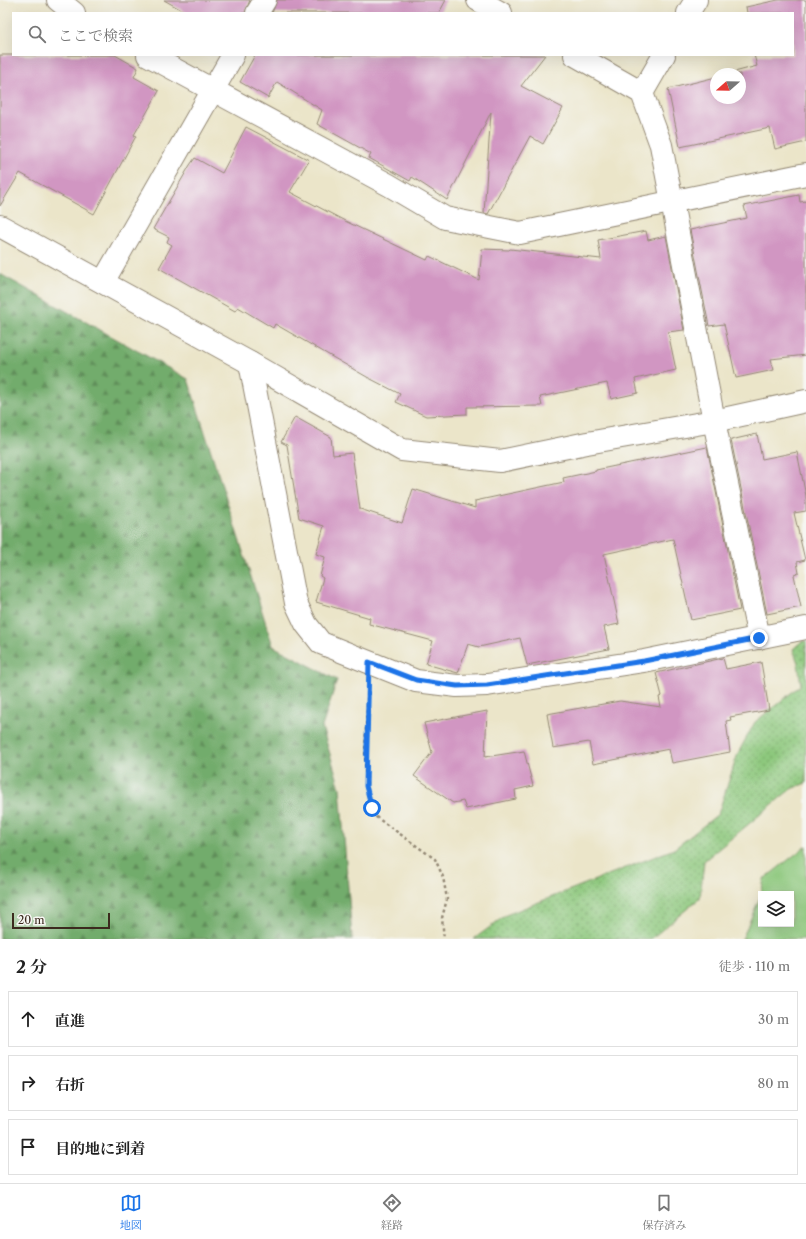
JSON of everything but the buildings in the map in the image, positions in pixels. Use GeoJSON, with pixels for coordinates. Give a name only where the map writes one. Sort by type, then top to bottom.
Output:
{"type":"FeatureCollection","features":[{"type":"Feature","properties":{"kind":"street"},"geometry":{"type":"LineString","coordinates":[[58,0],[73,12]]}},
{"type":"Feature","properties":{"kind":"street"},"geometry":{"type":"LineString","coordinates":[[258,12],[265,0]]}},
{"type":"Feature","properties":{"kind":"street"},"geometry":{"type":"LineString","coordinates":[[478,0],[499,12]]}},
{"type":"Feature","properties":{"kind":"street"},"geometry":{"type":"LineString","coordinates":[[689,12],[696,0]]}},
{"type":"Feature","properties":{"kind":"street"},"geometry":{"type":"LineString","coordinates":[[150,56],[389,185],[445,218],[520,234],[806,174]]}},
{"type":"Feature","properties":{"kind":"street"},"geometry":{"type":"LineString","coordinates":[[103,282],[232,56]]}},
{"type":"Feature","properties":{"kind":"street"},"geometry":{"type":"LineString","coordinates":[[577,56],[642,93],[661,145],[714,420],[759,638]]}},
{"type":"Feature","properties":{"kind":"street"},"geometry":{"type":"LineString","coordinates":[[642,93],[663,56]]}},
{"type":"Feature","properties":{"kind":"street"},"geometry":{"type":"LineString","coordinates":[[0,226],[250,363],[402,450],[500,461],[806,401]]}},
{"type":"Feature","properties":{"kind":"street"},"geometry":{"type":"LineString","coordinates":[[250,363],[296,603],[306,624],[321,643],[416,680],[457,686],[487,685],[644,661],[806,628]]}},
{"type":"Feature","properties":{"kind":"path"},"geometry":{"type":"LineString","coordinates":[[369,662],[366,786],[376,817],[435,859],[443,877],[447,899],[442,918],[444,939]]}},
{"type":"Feature","properties":{"kind":"green space"},"geometry":{"type":"Polygon","coordinates":[[[0,274],[188,379],[273,646],[337,680],[322,727],[340,788],[353,939],[0,939],[0,274]]]}},
{"type":"Feature","properties":{"kind":"green space"},"geometry":{"type":"Polygon","coordinates":[[[802,641],[806,641],[806,783],[791,789],[704,861],[700,898],[651,939],[474,939],[506,915],[674,849],[718,814],[738,753],[755,722],[801,685],[798,663],[793,649],[802,641]]]}},
{"type":"Feature","properties":{"kind":"green space"},"geometry":{"type":"Polygon","coordinates":[[[806,846],[806,939],[742,939],[758,902],[758,927],[794,927],[794,891],[762,891],[764,879],[806,846]]]}},
{"type":"Feature","properties":{"kind":"route"},"geometry":{"type":"LineString","coordinates":[[372,808],[366,786],[369,662],[416,680],[457,686],[487,685],[644,661],[759,638]]}}]}
